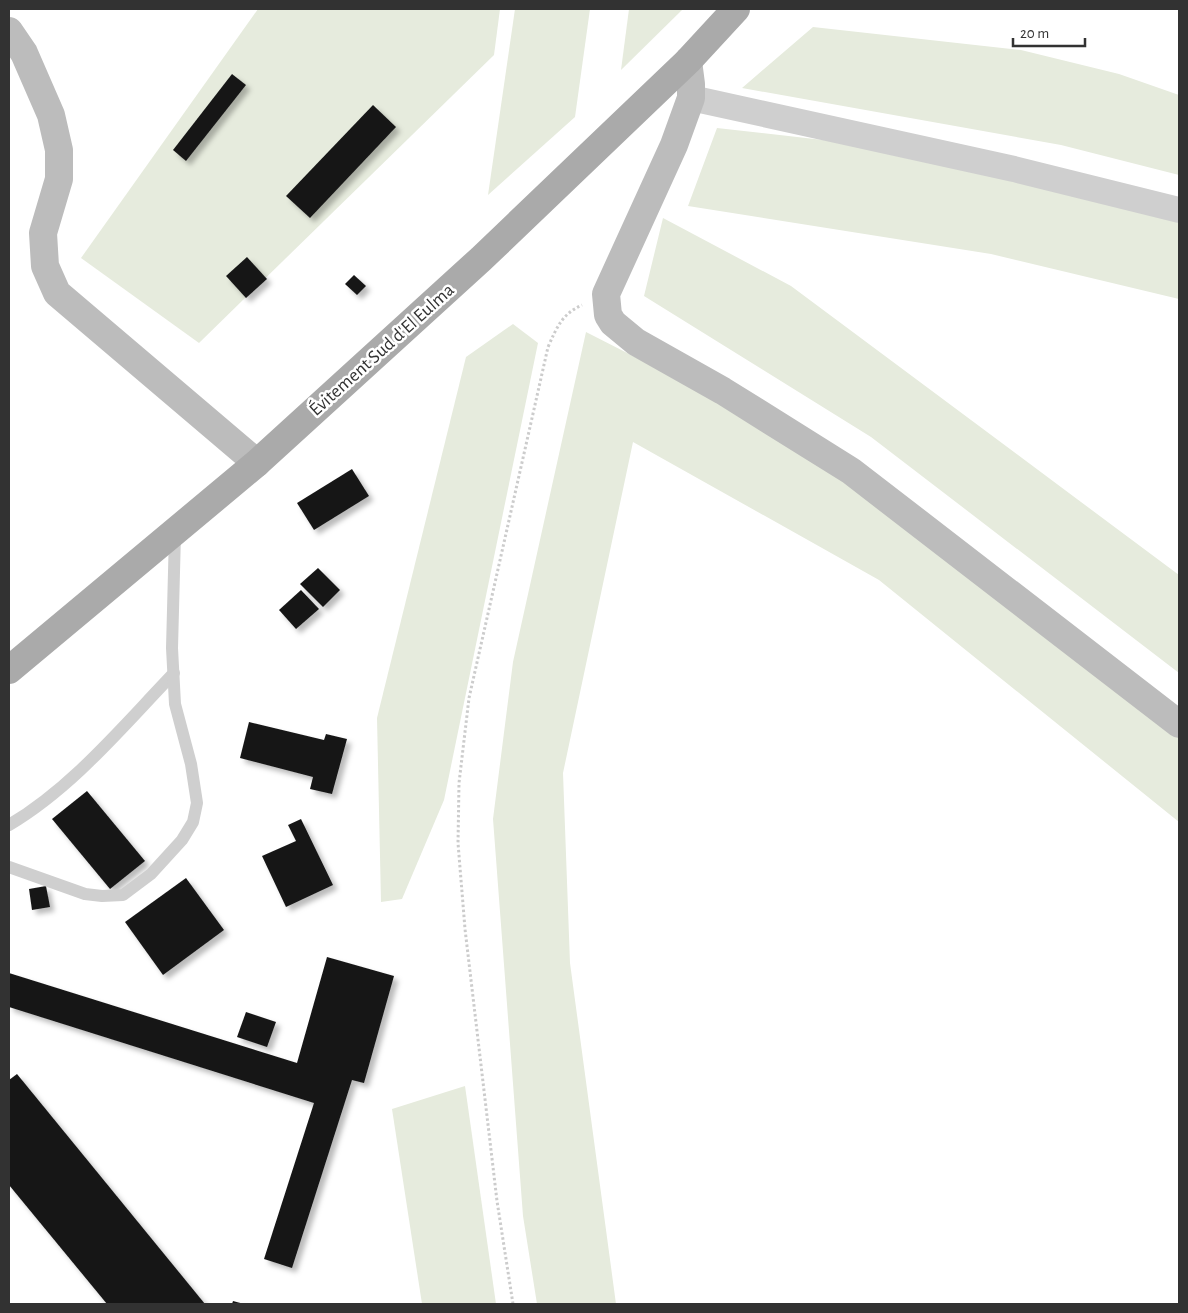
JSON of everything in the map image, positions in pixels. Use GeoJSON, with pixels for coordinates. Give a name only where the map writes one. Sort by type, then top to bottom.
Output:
{"type":"FeatureCollection","features":[{"type":"Feature","properties":{"kind":"main road","name":"Évitement Sud d'El Eulma"},"geometry":{"type":"LineString","coordinates":[[9,670],[257,463],[481,259],[688,61],[736,9]]}},
{"type":"Feature","properties":{"kind":"street"},"geometry":{"type":"LineString","coordinates":[[9,32],[24,53],[51,115],[58,150],[59,180],[43,233],[44,266],[57,293],[257,463]]}},
{"type":"Feature","properties":{"kind":"street"},"geometry":{"type":"LineString","coordinates":[[688,61],[691,98],[674,145],[606,294],[608,315],[613,323],[636,342],[732,396],[851,471],[1179,724]]}},
{"type":"Feature","properties":{"kind":"street"},"geometry":{"type":"LineString","coordinates":[[691,98],[1014,169],[1179,210]]}},
{"type":"Feature","properties":{"kind":"lane"},"geometry":{"type":"LineString","coordinates":[[9,867],[84,894],[102,896],[123,895],[151,874],[182,840],[194,822],[197,803],[191,764],[175,704],[172,648],[175,531]]}},
{"type":"Feature","properties":{"kind":"lane"},"geometry":{"type":"LineString","coordinates":[[9,825],[21,818],[73,777],[174,674]]}},
{"type":"Feature","properties":{"kind":"path"},"geometry":{"type":"LineString","coordinates":[[513,1304],[497,1201],[465,928],[458,844],[459,783],[469,698],[548,347],[559,322],[579,306],[606,294]]}},
{"type":"Feature","properties":{"kind":"shaded area"},"geometry":{"type":"Polygon","coordinates":[[[258,9],[500,9],[494,55],[199,343],[81,258],[258,9]]]}},
{"type":"Feature","properties":{"kind":"shaded area"},"geometry":{"type":"Polygon","coordinates":[[[515,9],[590,9],[575,117],[488,195],[515,9]]]}},
{"type":"Feature","properties":{"kind":"shaded area"},"geometry":{"type":"Polygon","coordinates":[[[629,9],[683,9],[621,70],[629,9]]]}},
{"type":"Feature","properties":{"kind":"shaded area"},"geometry":{"type":"Polygon","coordinates":[[[813,27],[1021,50],[1119,74],[1179,95],[1179,175],[1061,145],[742,88],[813,27]]]}},
{"type":"Feature","properties":{"kind":"shaded area"},"geometry":{"type":"Polygon","coordinates":[[[717,128],[972,157],[1179,213],[1179,299],[991,254],[688,206],[717,128]]]}},
{"type":"Feature","properties":{"kind":"shaded area"},"geometry":{"type":"Polygon","coordinates":[[[663,218],[791,286],[1179,575],[1179,673],[871,437],[644,296],[663,218]]]}},
{"type":"Feature","properties":{"kind":"shaded area"},"geometry":{"type":"Polygon","coordinates":[[[513,324],[538,343],[444,800],[402,899],[381,902],[377,718],[466,357],[513,324]]]}},
{"type":"Feature","properties":{"kind":"shaded area"},"geometry":{"type":"Polygon","coordinates":[[[586,332],[780,431],[1179,721],[1179,822],[879,580],[633,442],[563,773],[570,963],[616,1304],[537,1304],[523,1216],[493,819],[513,662],[586,332]]]}},
{"type":"Feature","properties":{"kind":"shaded area"},"geometry":{"type":"Polygon","coordinates":[[[465,1086],[496,1304],[422,1304],[392,1109],[465,1086]]]}},
{"type":"Feature","properties":{"kind":"building"},"geometry":{"type":"Polygon","coordinates":[[[232,74],[246,85],[186,161],[173,150],[232,74]]]}},
{"type":"Feature","properties":{"kind":"building"},"geometry":{"type":"Polygon","coordinates":[[[373,105],[396,127],[310,218],[286,196],[373,105]]]}},
{"type":"Feature","properties":{"kind":"building"},"geometry":{"type":"Polygon","coordinates":[[[247,257],[267,279],[246,298],[226,276],[247,257]]]}},
{"type":"Feature","properties":{"kind":"building"},"geometry":{"type":"Polygon","coordinates":[[[354,275],[366,286],[357,295],[345,284],[354,275]]]}},
{"type":"Feature","properties":{"kind":"building"},"geometry":{"type":"Polygon","coordinates":[[[352,469],[369,496],[314,530],[297,503],[352,469]]]}},
{"type":"Feature","properties":{"kind":"building"},"geometry":{"type":"Polygon","coordinates":[[[318,568],[340,590],[323,607],[300,584],[318,568]]]}},
{"type":"Feature","properties":{"kind":"building"},"geometry":{"type":"Polygon","coordinates":[[[301,590],[319,609],[296,629],[279,610],[301,590]]]}},
{"type":"Feature","properties":{"kind":"building"},"geometry":{"type":"Polygon","coordinates":[[[249,722],[324,740],[326,734],[347,739],[332,794],[310,789],[313,777],[240,758],[249,722]]]}},
{"type":"Feature","properties":{"kind":"building"},"geometry":{"type":"Polygon","coordinates":[[[87,791],[145,861],[110,889],[52,819],[87,791]]]}},
{"type":"Feature","properties":{"kind":"building"},"geometry":{"type":"Polygon","coordinates":[[[301,819],[333,885],[286,907],[262,856],[296,841],[288,825],[301,819]]]}},
{"type":"Feature","properties":{"kind":"building"},"geometry":{"type":"Polygon","coordinates":[[[186,878],[224,930],[163,975],[125,922],[186,878]]]}},
{"type":"Feature","properties":{"kind":"building"},"geometry":{"type":"Polygon","coordinates":[[[46,886],[50,907],[32,910],[29,889],[46,886]]]}},
{"type":"Feature","properties":{"kind":"building"},"geometry":{"type":"Polygon","coordinates":[[[327,957],[394,976],[364,1083],[352,1080],[292,1268],[264,1259],[314,1103],[9,1007],[9,973],[297,1063],[327,957]]]}},
{"type":"Feature","properties":{"kind":"building"},"geometry":{"type":"Polygon","coordinates":[[[246,1012],[276,1022],[267,1047],[237,1037],[246,1012]]]}},
{"type":"Feature","properties":{"kind":"building"},"geometry":{"type":"Polygon","coordinates":[[[17,1074],[205,1304],[107,1304],[9,1185],[9,1080],[17,1074]]]}},
{"type":"Feature","properties":{"kind":"building"},"geometry":{"type":"Polygon","coordinates":[[[233,1301],[244,1304],[232,1304],[233,1301]]]}}]}
